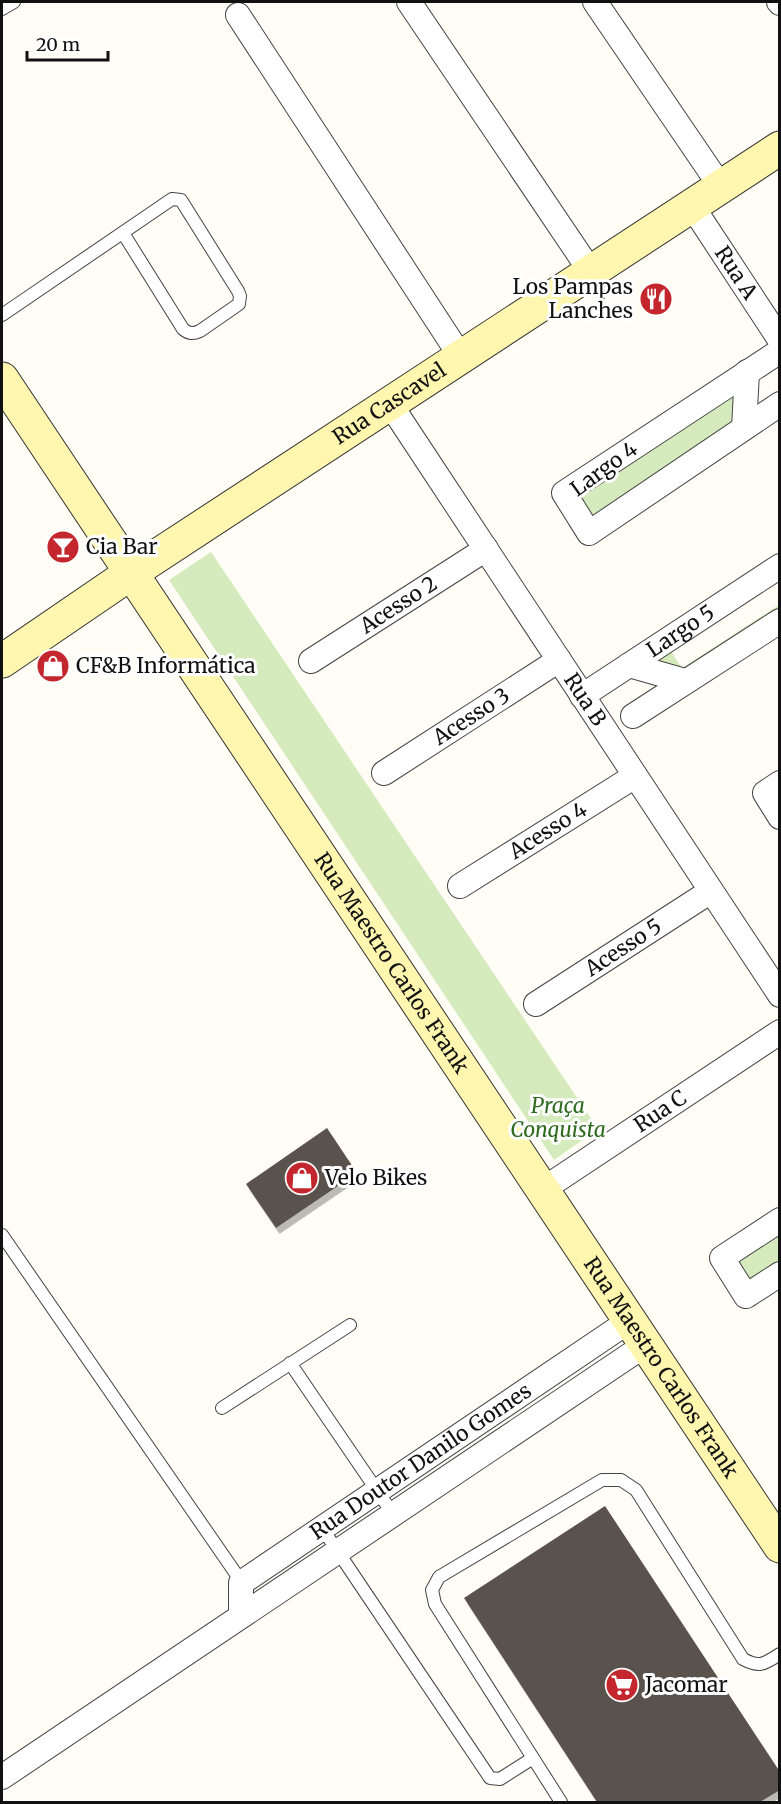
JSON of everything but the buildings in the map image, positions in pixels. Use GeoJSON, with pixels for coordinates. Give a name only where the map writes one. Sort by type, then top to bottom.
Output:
{"type":"FeatureCollection","features":[{"type":"Feature","properties":{"kind":"main road","name":"Rua Cascavel"},"geometry":{"type":"LineString","coordinates":[[2,661],[131,573],[780,148]]}},
{"type":"Feature","properties":{"kind":"main road","name":"Rua Maestro Carlos Frank"},"geometry":{"type":"LineString","coordinates":[[2,380],[780,1546]]}},
{"type":"Feature","properties":{"kind":"street"},"geometry":{"type":"LineString","coordinates":[[409,2],[591,272]]}},
{"type":"Feature","properties":{"kind":"street"},"geometry":{"type":"LineString","coordinates":[[595,2],[721,187]]}},
{"type":"Feature","properties":{"kind":"street"},"geometry":{"type":"LineString","coordinates":[[238,15],[461,357]]}},
{"type":"Feature","properties":{"kind":"street","name":"Rua A"},"geometry":{"type":"LineString","coordinates":[[692,206],[780,340]]}},
{"type":"Feature","properties":{"kind":"street","name":"Largo 4"},"geometry":{"type":"LineString","coordinates":[[780,351],[564,493],[589,533],[780,404]]}},
{"type":"Feature","properties":{"kind":"street"},"geometry":{"type":"LineString","coordinates":[[744,428],[747,372]]}},
{"type":"Feature","properties":{"kind":"street","name":"Rua B"},"geometry":{"type":"LineString","coordinates":[[390,404],[780,995]]}},
{"type":"Feature","properties":{"kind":"street","name":"Acesso 2"},"geometry":{"type":"LineString","coordinates":[[311,661],[486,549]]}},
{"type":"Feature","properties":{"kind":"street","name":"Largo 5"},"geometry":{"type":"LineString","coordinates":[[582,696],[780,566]]}},
{"type":"Feature","properties":{"kind":"street"},"geometry":{"type":"LineString","coordinates":[[633,716],[780,621]]}},
{"type":"Feature","properties":{"kind":"street","name":"Acesso 3"},"geometry":{"type":"LineString","coordinates":[[384,773],[559,660]]}},
{"type":"Feature","properties":{"kind":"street"},"geometry":{"type":"LineString","coordinates":[[629,665],[685,681]]}},
{"type":"Feature","properties":{"kind":"street","name":"Acesso 4"},"geometry":{"type":"LineString","coordinates":[[460,886],[635,776]]}},
{"type":"Feature","properties":{"kind":"street"},"geometry":{"type":"LineString","coordinates":[[780,783],[765,793],[780,817]]}},
{"type":"Feature","properties":{"kind":"street","name":"Acesso 5"},"geometry":{"type":"LineString","coordinates":[[536,1004],[711,891]]}},
{"type":"Feature","properties":{"kind":"street","name":"Rua C"},"geometry":{"type":"LineString","coordinates":[[542,1190],[780,1032]]}},
{"type":"Feature","properties":{"kind":"street"},"geometry":{"type":"LineString","coordinates":[[780,1220],[722,1258],[746,1296],[780,1274]]}},
{"type":"Feature","properties":{"kind":"street","name":"Rua Doutor Danilo Gomes"},"geometry":{"type":"LineString","coordinates":[[241,1582],[377,1491],[637,1333]]}},
{"type":"Feature","properties":{"kind":"street","name":"Rua Doutor Danilo Gomes"},"geometry":{"type":"LineString","coordinates":[[2,1777],[393,1514],[637,1333]]}},
{"type":"Feature","properties":{"kind":"street"},"geometry":{"type":"LineString","coordinates":[[241,1582],[249,1610]]}},
{"type":"Feature","properties":{"kind":"lane"},"geometry":{"type":"LineString","coordinates":[[2,9],[14,2]]}},
{"type":"Feature","properties":{"kind":"lane"},"geometry":{"type":"LineString","coordinates":[[2,315],[172,199],[181,200],[238,291],[239,304],[200,331],[188,332],[123,234]]}},
{"type":"Feature","properties":{"kind":"lane"},"geometry":{"type":"LineString","coordinates":[[2,1235],[241,1582]]}},
{"type":"Feature","properties":{"kind":"lane"},"geometry":{"type":"LineString","coordinates":[[222,1408],[350,1324]]}},
{"type":"Feature","properties":{"kind":"lane"},"geometry":{"type":"LineString","coordinates":[[290,1363],[393,1514]]}},
{"type":"Feature","properties":{"kind":"lane"},"geometry":{"type":"LineString","coordinates":[[561,1803],[435,1604],[432,1590],[439,1577],[602,1480],[621,1480],[636,1490],[743,1659],[753,1664],[764,1664],[780,1654]]}},
{"type":"Feature","properties":{"kind":"lane"},"geometry":{"type":"LineString","coordinates":[[322,1528],[490,1778],[500,1779],[533,1758]]}},
{"type":"Feature","properties":{"kind":"green space"},"geometry":{"type":"Polygon","coordinates":[[[734,392],[731,426],[591,519],[576,496],[734,392]]]}},
{"type":"Feature","properties":{"kind":"green space","name":"Praça Conquista"},"geometry":{"type":"Polygon","coordinates":[[[211,552],[598,1129],[554,1160],[169,580],[211,552]]]}},
{"type":"Feature","properties":{"kind":"green space"},"geometry":{"type":"Polygon","coordinates":[[[779,605],[779,613],[685,675],[646,663],[669,648],[682,668],[779,605]]]}},
{"type":"Feature","properties":{"kind":"green space"},"geometry":{"type":"Polygon","coordinates":[[[779,1229],[779,1264],[747,1285],[731,1260],[779,1229]]]}},
{"type":"Feature","properties":{"kind":"place","name":"Los Pampas Lanches"},"geometry":{"type":"Point","coordinates":[656,299]}},
{"type":"Feature","properties":{"kind":"place","name":"Cia Bar"},"geometry":{"type":"Point","coordinates":[63,547]}},
{"type":"Feature","properties":{"kind":"place","name":"CF&B Informática"},"geometry":{"type":"Point","coordinates":[53,666]}},
{"type":"Feature","properties":{"kind":"place","name":"Velo Bikes"},"geometry":{"type":"Point","coordinates":[302,1178]}},
{"type":"Feature","properties":{"kind":"place","name":"Jacomar"},"geometry":{"type":"Point","coordinates":[622,1685]}}]}
